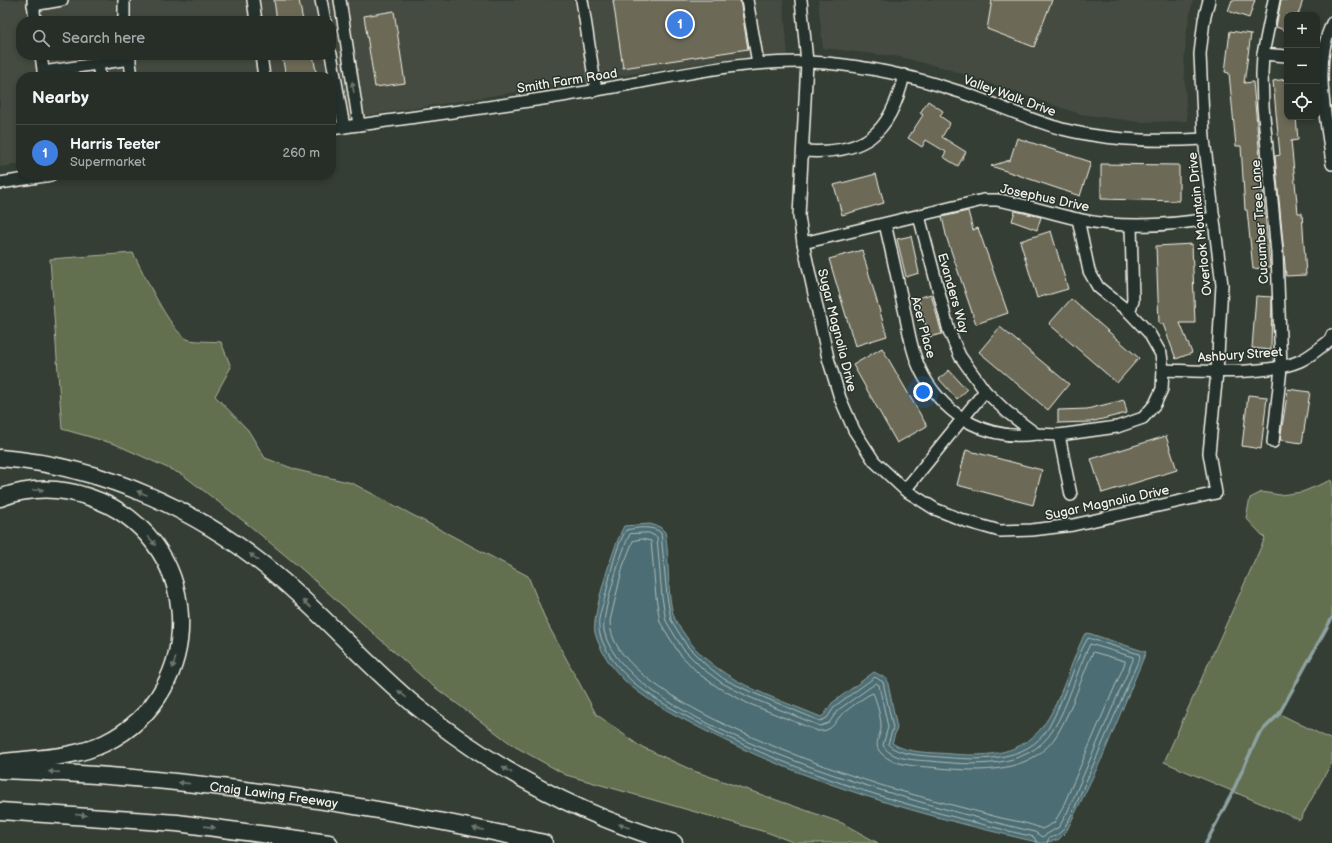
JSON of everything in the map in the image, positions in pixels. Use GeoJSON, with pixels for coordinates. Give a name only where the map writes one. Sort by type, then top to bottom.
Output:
{"type":"FeatureCollection","features":[{"type":"Feature","properties":{"kind":"highway"},"geometry":{"type":"LineString","coordinates":[[0,458],[60,467],[110,480],[148,495],[209,526],[256,558],[284,582],[390,684],[417,707],[475,750],[527,781],[571,804],[600,817],[674,843]]}},
{"type":"Feature","properties":{"kind":"highway"},"geometry":{"type":"LineString","coordinates":[[0,498],[27,490],[61,490],[97,500],[115,508],[142,530],[155,544],[167,563],[173,578],[181,618],[178,649],[165,687],[153,704],[131,727],[104,744],[90,749],[70,754],[0,762]]}},
{"type":"Feature","properties":{"kind":"highway","name":"Craig Lawing Freeway"},"geometry":{"type":"LineString","coordinates":[[0,770],[138,778],[242,790],[406,816],[544,843]]}},
{"type":"Feature","properties":{"kind":"highway"},"geometry":{"type":"LineString","coordinates":[[0,811],[177,823],[329,843]]}},
{"type":"Feature","properties":{"kind":"street"},"geometry":{"type":"LineString","coordinates":[[34,16],[33,2],[62,0]]}},
{"type":"Feature","properties":{"kind":"street"},"geometry":{"type":"LineString","coordinates":[[124,0],[124,16]]}},
{"type":"Feature","properties":{"kind":"street"},"geometry":{"type":"LineString","coordinates":[[253,0],[255,16]]}},
{"type":"Feature","properties":{"kind":"street"},"geometry":{"type":"LineString","coordinates":[[321,0],[324,16]]}},
{"type":"Feature","properties":{"kind":"street"},"geometry":{"type":"LineString","coordinates":[[340,0],[359,125]]}},
{"type":"Feature","properties":{"kind":"street"},"geometry":{"type":"LineString","coordinates":[[582,0],[596,90]]}},
{"type":"Feature","properties":{"kind":"street"},"geometry":{"type":"LineString","coordinates":[[747,0],[758,63]]}},
{"type":"Feature","properties":{"kind":"street","name":"Sugar Magnolia Drive"},"geometry":{"type":"LineString","coordinates":[[801,0],[807,62],[799,216],[803,243],[828,358],[840,398],[854,430],[874,461],[905,490],[935,509],[965,521],[1000,531],[1032,530],[1073,525],[1216,493]]}},
{"type":"Feature","properties":{"kind":"street","name":"Overlook Mountain Drive"},"geometry":{"type":"LineString","coordinates":[[1210,0],[1204,20],[1200,54],[1204,139],[1222,285],[1217,372],[1209,453],[1216,493]]}},
{"type":"Feature","properties":{"kind":"street","name":"Cucumber Tree Lane"},"geometry":{"type":"LineString","coordinates":[[1273,442],[1281,368],[1277,253],[1263,106],[1263,54],[1274,0]]}},
{"type":"Feature","properties":{"kind":"street"},"geometry":{"type":"LineString","coordinates":[[1332,23],[1329,30],[1322,81],[1330,131],[1332,164]]}},
{"type":"Feature","properties":{"kind":"street"},"geometry":{"type":"LineString","coordinates":[[1263,54],[1284,56]]}},
{"type":"Feature","properties":{"kind":"street"},"geometry":{"type":"LineString","coordinates":[[42,60],[44,72]]}},
{"type":"Feature","properties":{"kind":"street"},"geometry":{"type":"LineString","coordinates":[[55,72],[116,60]]}},
{"type":"Feature","properties":{"kind":"street"},"geometry":{"type":"LineString","coordinates":[[129,60],[131,72]]}},
{"type":"Feature","properties":{"kind":"street"},"geometry":{"type":"LineString","coordinates":[[262,60],[263,72]]}},
{"type":"Feature","properties":{"kind":"street"},"geometry":{"type":"LineString","coordinates":[[332,60],[334,72]]}},
{"type":"Feature","properties":{"kind":"street","name":"Smith Farm Road"},"geometry":{"type":"LineString","coordinates":[[336,128],[596,90],[758,63],[807,62]]}},
{"type":"Feature","properties":{"kind":"street","name":"Valley Walk Drive"},"geometry":{"type":"LineString","coordinates":[[807,62],[856,66],[904,75],[958,91],[1062,129],[1110,138],[1145,141],[1204,139]]}},
{"type":"Feature","properties":{"kind":"street"},"geometry":{"type":"LineString","coordinates":[[98,64],[99,72]]}},
{"type":"Feature","properties":{"kind":"street"},"geometry":{"type":"LineString","coordinates":[[803,151],[829,152],[850,149],[870,138],[880,129],[892,112],[904,75]]}},
{"type":"Feature","properties":{"kind":"street"},"geometry":{"type":"LineString","coordinates":[[336,82],[344,127]]}},
{"type":"Feature","properties":{"kind":"street"},"geometry":{"type":"LineString","coordinates":[[0,183],[19,180]]}},
{"type":"Feature","properties":{"kind":"street","name":"Josephus Drive"},"geometry":{"type":"LineString","coordinates":[[803,243],[983,200],[997,200],[1078,219],[1113,225],[1146,227],[1214,218]]}},
{"type":"Feature","properties":{"kind":"street","name":"Evanders Way"},"geometry":{"type":"LineString","coordinates":[[919,216],[949,331],[960,356],[985,391],[1007,412],[1036,434]]}},
{"type":"Feature","properties":{"kind":"street"},"geometry":{"type":"LineString","coordinates":[[1036,434],[1059,435],[1117,427],[1142,418],[1154,404],[1162,390],[1163,370],[1161,354],[1149,333],[1129,312],[1098,287],[1089,271],[1078,219]]}},
{"type":"Feature","properties":{"kind":"street","name":"Acer Place"},"geometry":{"type":"LineString","coordinates":[[885,224],[912,346],[923,376],[942,401],[962,418],[982,430],[1019,436],[1036,434]]}},
{"type":"Feature","properties":{"kind":"street"},"geometry":{"type":"LineString","coordinates":[[1129,312],[1132,301],[1131,226]]}},
{"type":"Feature","properties":{"kind":"street","name":"Ashbury Street"},"geometry":{"type":"LineString","coordinates":[[1163,370],[1217,372],[1281,368],[1302,360],[1331,339]]}},
{"type":"Feature","properties":{"kind":"street"},"geometry":{"type":"LineString","coordinates":[[905,490],[985,391]]}},
{"type":"Feature","properties":{"kind":"street"},"geometry":{"type":"LineString","coordinates":[[1059,435],[1071,495]]}},
{"type":"Feature","properties":{"kind":"shaded area"},"geometry":{"type":"Polygon","coordinates":[[[0,0],[783,0],[788,55],[714,61],[336,120],[336,72],[16,72],[16,165],[0,167],[0,0]]]}},
{"type":"Feature","properties":{"kind":"shaded area"},"geometry":{"type":"Polygon","coordinates":[[[818,0],[1193,0],[1186,34],[1184,68],[1187,121],[1140,122],[1080,114],[948,69],[900,57],[823,48],[818,0]]]}},
{"type":"Feature","properties":{"kind":"green space"},"geometry":{"type":"Polygon","coordinates":[[[133,253],[157,300],[180,334],[190,340],[221,342],[231,367],[215,396],[248,430],[265,458],[297,470],[352,483],[528,576],[546,621],[596,714],[638,745],[694,771],[842,823],[878,843],[795,843],[769,833],[566,775],[514,746],[429,683],[304,571],[250,526],[183,475],[115,444],[62,429],[50,259],[133,253]]]}},
{"type":"Feature","properties":{"kind":"green space"},"geometry":{"type":"Polygon","coordinates":[[[1332,480],[1332,618],[1280,714],[1332,740],[1332,762],[1300,820],[1164,762],[1265,538],[1246,518],[1250,498],[1262,492],[1280,495],[1302,492],[1332,480]]]}},
{"type":"Feature","properties":{"kind":"water"},"geometry":{"type":"Polygon","coordinates":[[[650,524],[660,527],[665,532],[670,600],[675,619],[695,649],[710,663],[744,685],[821,717],[832,703],[874,672],[887,679],[897,728],[892,743],[905,749],[928,753],[984,755],[1010,750],[1029,740],[1043,726],[1054,708],[1084,635],[1088,633],[1146,652],[1102,758],[1066,832],[1058,840],[1041,843],[910,810],[824,782],[782,766],[700,728],[651,701],[633,688],[615,670],[606,658],[597,640],[595,624],[605,579],[615,547],[624,526],[650,524]]]}},
{"type":"Feature","properties":{"kind":"building"},"geometry":{"type":"Polygon","coordinates":[[[274,0],[299,0],[302,16],[276,16],[274,0]]]}},
{"type":"Feature","properties":{"kind":"building"},"geometry":{"type":"Polygon","coordinates":[[[613,0],[740,0],[748,49],[623,68],[613,0]]]}},
{"type":"Feature","properties":{"kind":"building"},"geometry":{"type":"Polygon","coordinates":[[[992,0],[1052,0],[1034,47],[987,29],[992,0]]]}},
{"type":"Feature","properties":{"kind":"building"},"geometry":{"type":"Polygon","coordinates":[[[1232,0],[1255,0],[1249,18],[1228,11],[1232,0]]]}},
{"type":"Feature","properties":{"kind":"building"},"geometry":{"type":"Polygon","coordinates":[[[1281,0],[1303,0],[1299,12],[1284,12],[1284,30],[1276,27],[1281,0]]]}},
{"type":"Feature","properties":{"kind":"building"},"geometry":{"type":"Polygon","coordinates":[[[394,11],[405,83],[375,87],[364,16],[394,11]]]}},
{"type":"Feature","properties":{"kind":"building"},"geometry":{"type":"Polygon","coordinates":[[[1230,31],[1251,34],[1244,83],[1253,82],[1270,267],[1253,269],[1247,210],[1245,210],[1241,146],[1236,146],[1229,73],[1225,72],[1230,31]]]}},
{"type":"Feature","properties":{"kind":"building"},"geometry":{"type":"Polygon","coordinates":[[[283,60],[314,60],[316,72],[285,72],[283,60]]]}},
{"type":"Feature","properties":{"kind":"building"},"geometry":{"type":"Polygon","coordinates":[[[1284,79],[1284,120],[1296,120],[1298,140],[1291,141],[1298,213],[1302,213],[1306,275],[1286,276],[1275,156],[1280,155],[1273,81],[1284,79]]]}},
{"type":"Feature","properties":{"kind":"building"},"geometry":{"type":"Polygon","coordinates":[[[928,101],[943,111],[940,116],[950,123],[942,137],[966,152],[958,166],[943,157],[946,152],[926,140],[922,147],[908,138],[923,115],[920,113],[928,101]]]}},
{"type":"Feature","properties":{"kind":"building"},"geometry":{"type":"Polygon","coordinates":[[[1017,138],[1091,162],[1080,196],[991,166],[1010,160],[1017,138]]]}},
{"type":"Feature","properties":{"kind":"building"},"geometry":{"type":"Polygon","coordinates":[[[1101,164],[1179,165],[1179,201],[1101,199],[1101,164]]]}},
{"type":"Feature","properties":{"kind":"building"},"geometry":{"type":"Polygon","coordinates":[[[876,174],[884,203],[842,215],[834,185],[876,174]]]}},
{"type":"Feature","properties":{"kind":"building"},"geometry":{"type":"Polygon","coordinates":[[[968,211],[973,230],[978,228],[1008,313],[976,324],[947,239],[942,217],[968,211]]]}},
{"type":"Feature","properties":{"kind":"building"},"geometry":{"type":"Polygon","coordinates":[[[1015,211],[1041,217],[1037,230],[1012,221],[1015,211]]]}},
{"type":"Feature","properties":{"kind":"building"},"geometry":{"type":"Polygon","coordinates":[[[1051,231],[1068,289],[1037,298],[1020,241],[1051,231]]]}},
{"type":"Feature","properties":{"kind":"building"},"geometry":{"type":"Polygon","coordinates":[[[911,236],[919,273],[906,277],[897,239],[911,236]]]}},
{"type":"Feature","properties":{"kind":"building"},"geometry":{"type":"Polygon","coordinates":[[[1192,244],[1195,323],[1180,323],[1192,353],[1176,359],[1163,324],[1159,324],[1156,246],[1192,244]]]}},
{"type":"Feature","properties":{"kind":"building"},"geometry":{"type":"Polygon","coordinates":[[[862,250],[887,336],[855,346],[829,259],[862,250]]]}},
{"type":"Feature","properties":{"kind":"building"},"geometry":{"type":"Polygon","coordinates":[[[931,294],[942,334],[929,337],[918,298],[931,294]]]}},
{"type":"Feature","properties":{"kind":"building"},"geometry":{"type":"Polygon","coordinates":[[[1256,296],[1272,297],[1271,350],[1252,348],[1256,296]]]}},
{"type":"Feature","properties":{"kind":"building"},"geometry":{"type":"Polygon","coordinates":[[[1071,299],[1139,358],[1117,383],[1049,324],[1071,299]]]}},
{"type":"Feature","properties":{"kind":"building"},"geometry":{"type":"Polygon","coordinates":[[[1000,327],[1069,384],[1048,410],[979,352],[1000,327]]]}},
{"type":"Feature","properties":{"kind":"building"},"geometry":{"type":"Polygon","coordinates":[[[882,348],[927,426],[897,443],[853,365],[882,348]]]}},
{"type":"Feature","properties":{"kind":"building"},"geometry":{"type":"Polygon","coordinates":[[[949,370],[967,390],[957,399],[939,379],[949,370]]]}},
{"type":"Feature","properties":{"kind":"building"},"geometry":{"type":"Polygon","coordinates":[[[1288,389],[1310,392],[1302,443],[1280,440],[1288,389]]]}},
{"type":"Feature","properties":{"kind":"building"},"geometry":{"type":"Polygon","coordinates":[[[1248,395],[1267,397],[1261,449],[1242,446],[1248,395]]]}},
{"type":"Feature","properties":{"kind":"building"},"geometry":{"type":"Polygon","coordinates":[[[1124,400],[1127,413],[1090,422],[1058,423],[1058,410],[1087,409],[1124,400]]]}},
{"type":"Feature","properties":{"kind":"building"},"geometry":{"type":"Polygon","coordinates":[[[1166,436],[1177,470],[1102,493],[1091,459],[1166,436]]]}},
{"type":"Feature","properties":{"kind":"building"},"geometry":{"type":"Polygon","coordinates":[[[966,450],[1042,470],[1033,505],[957,485],[966,450]]]}},
{"type":"Feature","properties":{"kind":"waterway"},"geometry":{"type":"LineString","coordinates":[[1206,843],[1231,795],[1259,734],[1279,714],[1332,618]]}},
{"type":"Feature","properties":{"kind":"place","name":"Harris Teeter"},"geometry":{"type":"Point","coordinates":[680,24]}}]}
